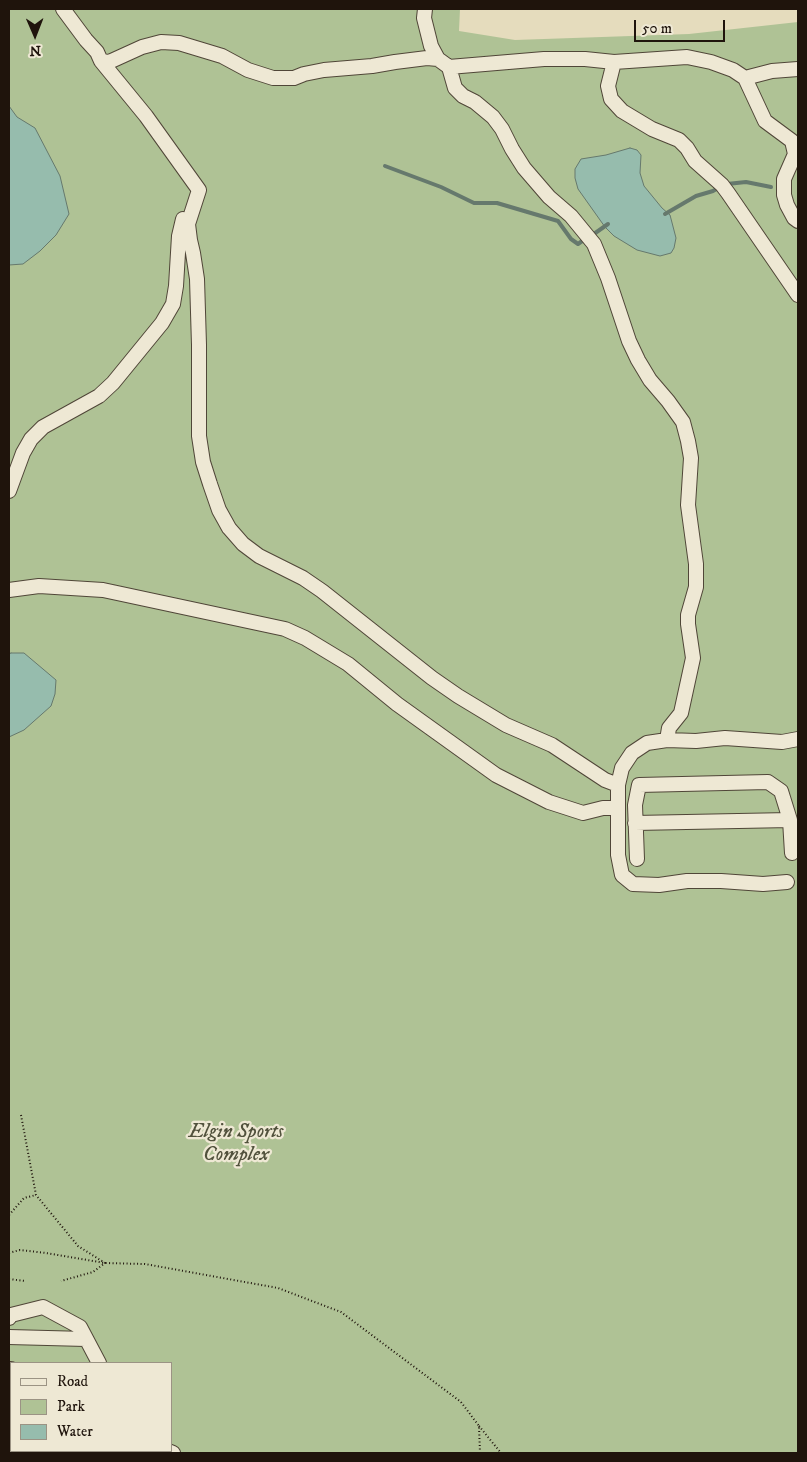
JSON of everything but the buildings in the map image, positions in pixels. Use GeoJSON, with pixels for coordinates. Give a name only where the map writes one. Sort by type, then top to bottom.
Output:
{"type":"FeatureCollection","features":[{"type":"Feature","properties":{"kind":"lane"},"geometry":{"type":"LineString","coordinates":[[63,9],[146,116],[199,190],[188,224],[197,279],[199,436],[210,484],[219,510],[229,528],[242,544],[259,556],[303,578],[322,591],[425,673],[458,696],[506,725],[552,746],[605,780],[618,785]]}},
{"type":"Feature","properties":{"kind":"lane"},"geometry":{"type":"LineString","coordinates":[[425,9],[424,18],[437,53],[455,88],[463,96],[475,102],[494,117],[524,168],[549,198],[571,216],[591,240],[608,278],[629,341],[638,360],[650,380],[668,400],[683,422],[691,458],[688,505],[694,542],[696,587],[688,615],[688,624],[693,658],[681,712],[669,728],[667,740]]}},
{"type":"Feature","properties":{"kind":"lane"},"geometry":{"type":"LineString","coordinates":[[102,61],[109,62],[142,47],[161,42],[179,43],[222,56],[248,70],[273,78],[294,78],[324,70],[372,66],[419,59],[437,53],[544,59],[585,58],[614,62],[687,57],[711,62],[733,70],[745,78],[765,121],[792,141],[795,154],[784,179],[784,190],[786,205],[798,221]]}},
{"type":"Feature","properties":{"kind":"lane"},"geometry":{"type":"LineString","coordinates":[[114,75],[115,68],[121,57]]}},
{"type":"Feature","properties":{"kind":"lane"},"geometry":{"type":"LineString","coordinates":[[614,62],[608,86],[611,99],[622,111],[652,129],[679,140],[687,148],[695,161],[725,189],[798,295]]}},
{"type":"Feature","properties":{"kind":"lane"},"geometry":{"type":"LineString","coordinates":[[745,78],[772,71],[798,69]]}},
{"type":"Feature","properties":{"kind":"lane"},"geometry":{"type":"LineString","coordinates":[[9,491],[23,453],[31,439],[43,427],[99,396],[113,383],[162,323],[173,304],[182,221],[187,207],[194,203]]}},
{"type":"Feature","properties":{"kind":"lane"},"geometry":{"type":"LineString","coordinates":[[9,590],[39,586],[103,590],[285,628],[306,638],[348,664],[397,704],[496,775],[548,802],[584,813],[602,808],[618,808]]}},
{"type":"Feature","properties":{"kind":"lane"},"geometry":{"type":"LineString","coordinates":[[787,882],[763,884],[687,881],[633,884],[622,875],[619,862],[618,785],[622,768],[632,753],[648,743],[667,740],[725,738],[782,742],[798,739]]}},
{"type":"Feature","properties":{"kind":"lane"},"geometry":{"type":"LineString","coordinates":[[636,859],[635,805],[639,785],[768,782],[781,791],[790,820],[792,853]]}},
{"type":"Feature","properties":{"kind":"lane"},"geometry":{"type":"LineString","coordinates":[[636,823],[790,820]]}},
{"type":"Feature","properties":{"kind":"lane"},"geometry":{"type":"LineString","coordinates":[[9,1318],[43,1307],[80,1327],[98,1362]]}},
{"type":"Feature","properties":{"kind":"lane"},"geometry":{"type":"LineString","coordinates":[[9,1337],[86,1339]]}},
{"type":"Feature","properties":{"kind":"path"},"geometry":{"type":"LineString","coordinates":[[21,1115],[36,1195],[78,1246],[105,1263]]}},
{"type":"Feature","properties":{"kind":"path"},"geometry":{"type":"LineString","coordinates":[[9,1215],[24,1198],[36,1195]]}},
{"type":"Feature","properties":{"kind":"path"},"geometry":{"type":"LineString","coordinates":[[9,1253],[20,1250],[105,1263],[145,1264],[278,1288],[341,1312],[461,1402],[501,1453]]}},
{"type":"Feature","properties":{"kind":"path"},"geometry":{"type":"LineString","coordinates":[[61,1281],[93,1272],[105,1263]]}},
{"type":"Feature","properties":{"kind":"path"},"geometry":{"type":"LineString","coordinates":[[9,1279],[25,1281]]}},
{"type":"Feature","properties":{"kind":"path"},"geometry":{"type":"LineString","coordinates":[[479,1426],[480,1453]]}},
{"type":"Feature","properties":{"kind":"green space","name":"Elgin Sports Complex"},"geometry":{"type":"Polygon","coordinates":[[[9,9],[460,9],[459,31],[515,40],[689,34],[798,22],[798,1453],[9,1453],[9,9]]]}},
{"type":"Feature","properties":{"kind":"water"},"geometry":{"type":"Polygon","coordinates":[[[9,106],[17,117],[35,128],[60,176],[69,214],[56,235],[40,251],[23,264],[9,265],[9,106]]]}},
{"type":"Feature","properties":{"kind":"water"},"geometry":{"type":"Polygon","coordinates":[[[630,148],[637,150],[641,155],[640,173],[644,186],[670,215],[676,238],[671,253],[660,256],[637,250],[614,236],[605,227],[578,189],[575,169],[581,159],[606,155],[630,148]]]}},
{"type":"Feature","properties":{"kind":"water"},"geometry":{"type":"Polygon","coordinates":[[[24,653],[56,680],[55,694],[51,706],[24,730],[9,737],[9,654],[24,653]]]}},
{"type":"Feature","properties":{"kind":"waterway"},"geometry":{"type":"LineString","coordinates":[[385,166],[441,187],[474,203],[497,203],[558,221],[571,239],[578,244],[585,239]]}},
{"type":"Feature","properties":{"kind":"waterway"},"geometry":{"type":"LineString","coordinates":[[727,184],[746,182],[771,187]]}},
{"type":"Feature","properties":{"kind":"waterway"},"geometry":{"type":"LineString","coordinates":[[665,214],[696,196],[720,187]]}},
{"type":"Feature","properties":{"kind":"waterway"},"geometry":{"type":"LineString","coordinates":[[591,236],[608,224]]}}]}
